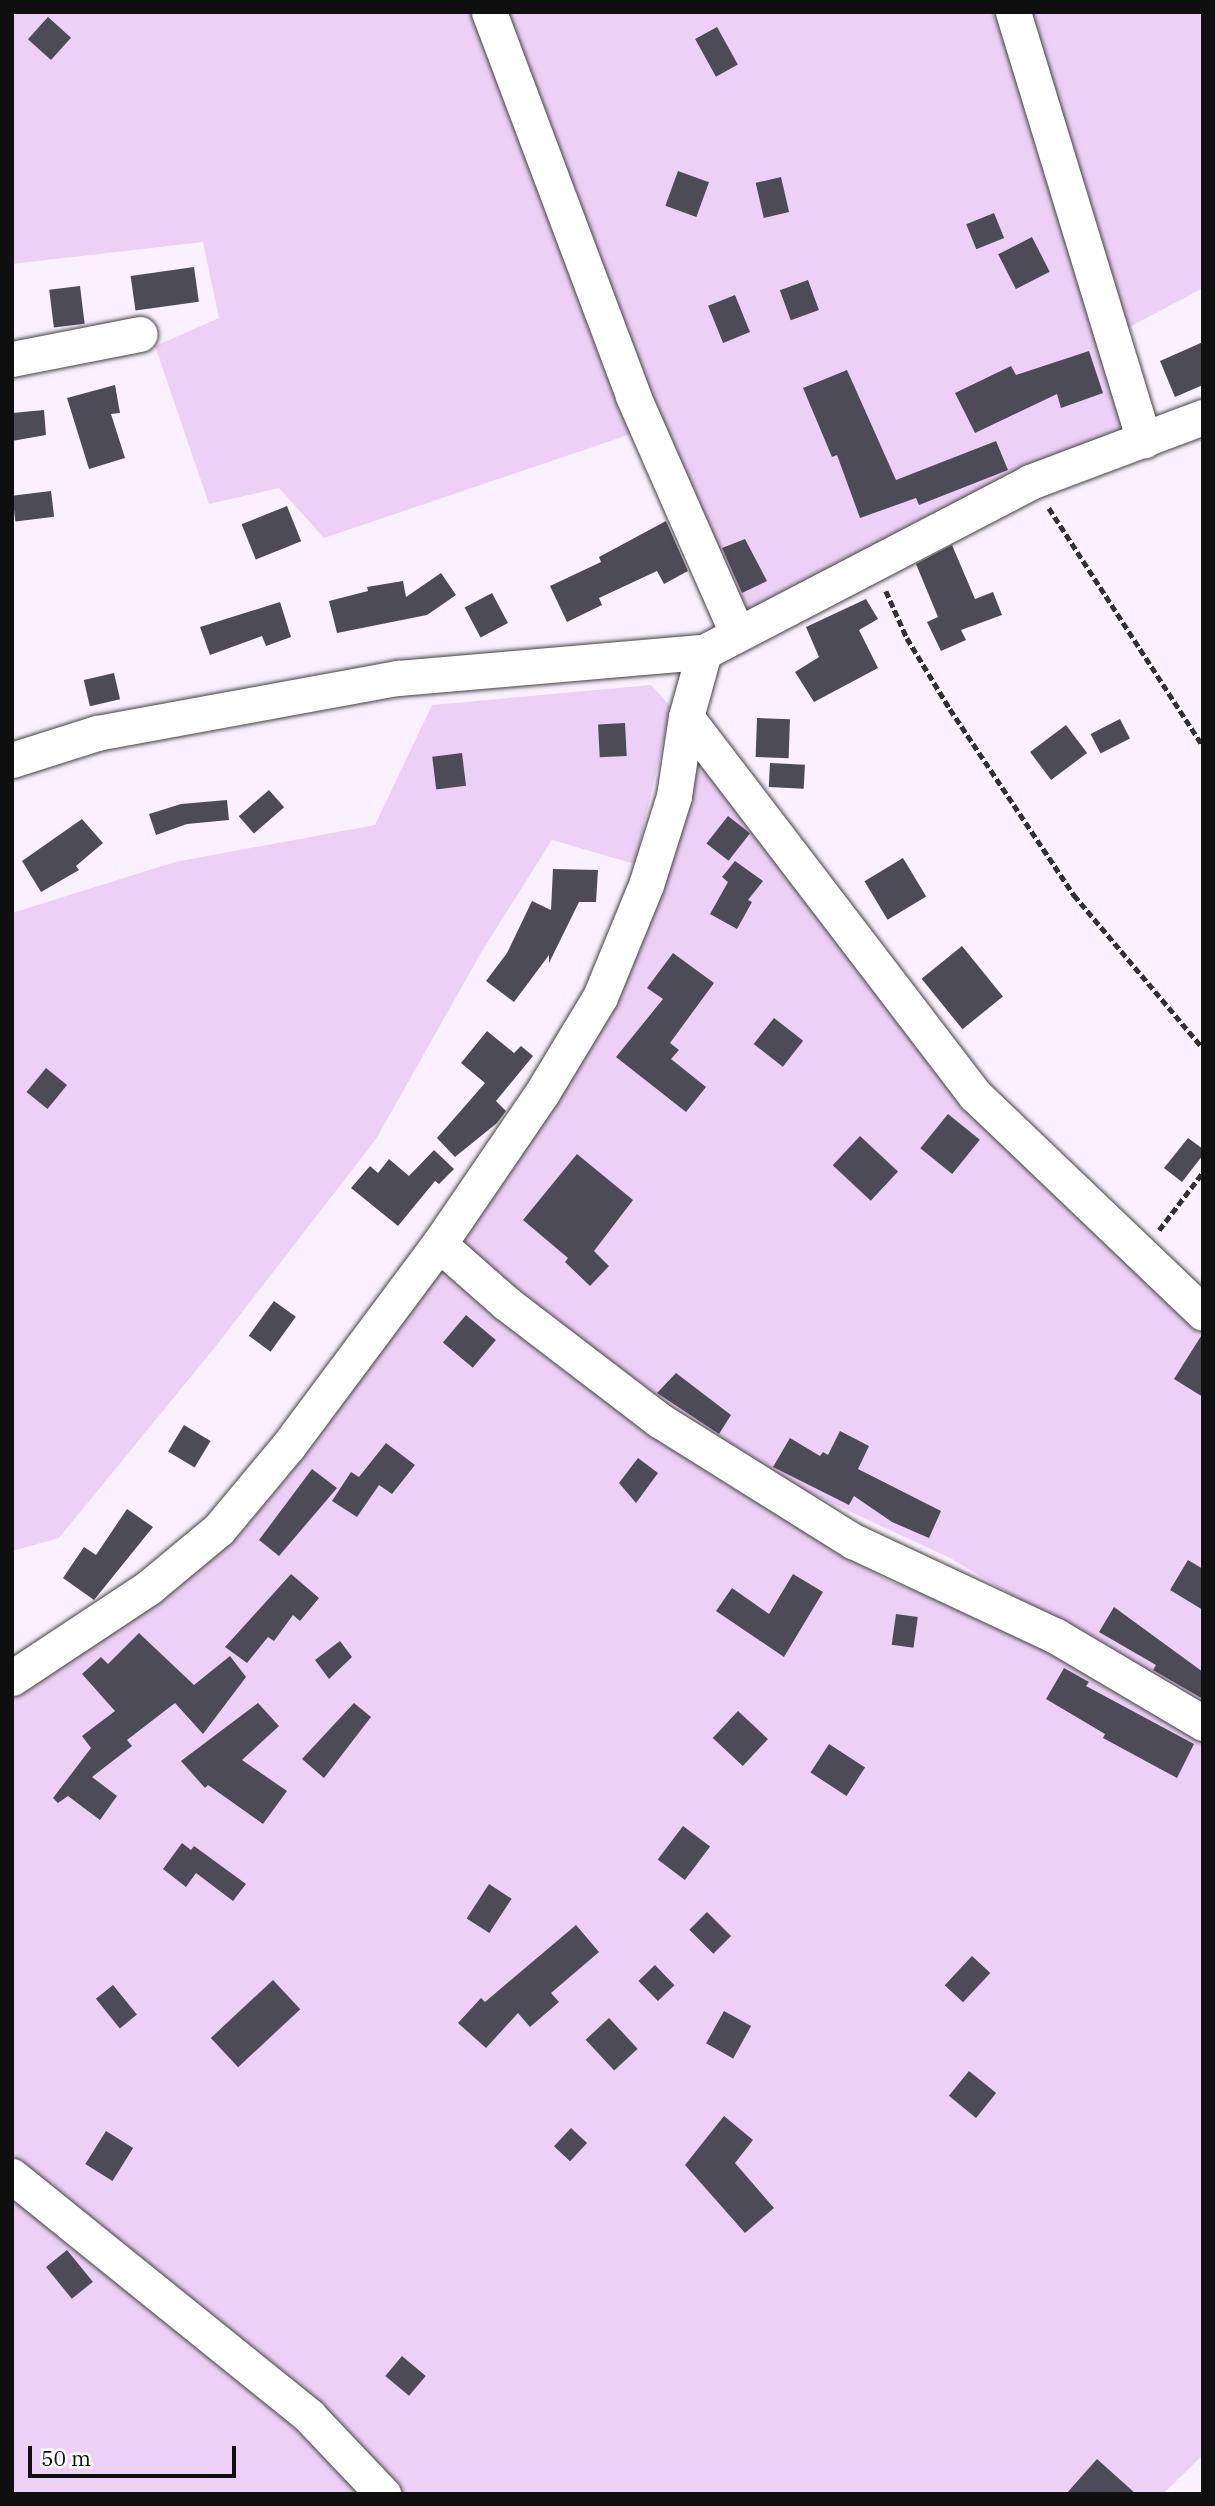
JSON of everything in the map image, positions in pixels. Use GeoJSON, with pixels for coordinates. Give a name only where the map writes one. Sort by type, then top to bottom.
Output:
{"type":"FeatureCollection","features":[{"type":"Feature","properties":{"kind":"street"},"geometry":{"type":"LineString","coordinates":[[489,12],[633,396],[737,633]]}},
{"type":"Feature","properties":{"kind":"street"},"geometry":{"type":"LineString","coordinates":[[1013,12],[1144,440]]}},
{"type":"Feature","properties":{"kind":"street"},"geometry":{"type":"LineString","coordinates":[[12,359],[140,334]]}},
{"type":"Feature","properties":{"kind":"street"},"geometry":{"type":"LineString","coordinates":[[12,760],[97,733],[398,678],[704,652],[873,561],[1030,482],[1203,417]]}},
{"type":"Feature","properties":{"kind":"street"},"geometry":{"type":"LineString","coordinates":[[12,1678],[148,1588],[219,1529],[289,1445],[439,1244],[542,1093],[600,997],[646,885],[674,796],[687,717],[704,652]]}},
{"type":"Feature","properties":{"kind":"street"},"geometry":{"type":"LineString","coordinates":[[687,717],[975,1095],[1138,1254],[1203,1313]]}},
{"type":"Feature","properties":{"kind":"street"},"geometry":{"type":"LineString","coordinates":[[439,1244],[506,1303],[659,1420],[853,1541],[1056,1636],[1203,1723]]}},
{"type":"Feature","properties":{"kind":"street"},"geometry":{"type":"LineString","coordinates":[[12,2176],[309,2416],[383,2494]]}},
{"type":"Feature","properties":{"kind":"path"},"geometry":{"type":"LineString","coordinates":[[1030,482],[1072,538],[1203,746]]}},
{"type":"Feature","properties":{"kind":"path"},"geometry":{"type":"LineString","coordinates":[[873,561],[906,638],[1074,895],[1203,1048]]}},
{"type":"Feature","properties":{"kind":"path"},"geometry":{"type":"LineString","coordinates":[[1138,1254],[1203,1172]]}},
{"type":"Feature","properties":{"kind":"shaded area"},"geometry":{"type":"Polygon","coordinates":[[[12,12],[474,12],[634,433],[324,538],[279,488],[209,504],[155,346],[219,318],[203,242],[12,264],[12,12]]]}},
{"type":"Feature","properties":{"kind":"shaded area"},"geometry":{"type":"Polygon","coordinates":[[[501,12],[1005,12],[1130,426],[737,617],[501,12]]]}},
{"type":"Feature","properties":{"kind":"shaded area"},"geometry":{"type":"Polygon","coordinates":[[[1023,12],[1203,12],[1203,288],[1122,331],[1023,12]]]}},
{"type":"Feature","properties":{"kind":"shaded area"},"geometry":{"type":"Polygon","coordinates":[[[651,685],[671,707],[635,864],[552,840],[482,951],[376,1139],[216,1346],[59,1538],[12,1551],[12,913],[175,862],[375,825],[432,705],[651,685]]]}},
{"type":"Feature","properties":{"kind":"shaded area"},"geometry":{"type":"Polygon","coordinates":[[[700,752],[776,849],[1203,1321],[1203,1711],[952,1559],[746,1463],[593,1361],[458,1246],[674,835],[700,752]]]}},
{"type":"Feature","properties":{"kind":"shaded area"},"geometry":{"type":"Polygon","coordinates":[[[443,1269],[560,1368],[728,1485],[889,1581],[1054,1643],[1203,1737],[1203,2455],[1163,2494],[405,2494],[298,2390],[12,2155],[12,1697],[119,1629],[206,1564],[274,1493],[443,1269]]]}},
{"type":"Feature","properties":{"kind":"shaded area"},"geometry":{"type":"Polygon","coordinates":[[[12,2192],[301,2424],[371,2494],[12,2494],[12,2192]]]}},
{"type":"Feature","properties":{"kind":"building"},"geometry":{"type":"Polygon","coordinates":[[[48,17],[71,38],[51,60],[28,39],[48,17]]]}},
{"type":"Feature","properties":{"kind":"building"},"geometry":{"type":"Polygon","coordinates":[[[717,27],[738,65],[716,77],[695,39],[717,27]]]}},
{"type":"Feature","properties":{"kind":"building"},"geometry":{"type":"Polygon","coordinates":[[[678,171],[709,182],[696,217],[665,206],[678,171]]]}},
{"type":"Feature","properties":{"kind":"building"},"geometry":{"type":"Polygon","coordinates":[[[781,177],[789,212],[764,218],[756,183],[781,177]]]}},
{"type":"Feature","properties":{"kind":"building"},"geometry":{"type":"Polygon","coordinates":[[[994,213],[1004,238],[976,249],[966,224],[994,213]]]}},
{"type":"Feature","properties":{"kind":"building"},"geometry":{"type":"Polygon","coordinates":[[[1032,237],[1050,272],[1016,289],[998,254],[1032,237]]]}},
{"type":"Feature","properties":{"kind":"building"},"geometry":{"type":"Polygon","coordinates":[[[194,267],[199,302],[135,311],[131,276],[194,267]]]}},
{"type":"Feature","properties":{"kind":"building"},"geometry":{"type":"Polygon","coordinates":[[[808,280],[819,310],[791,320],[780,290],[808,280]]]}},
{"type":"Feature","properties":{"kind":"building"},"geometry":{"type":"Polygon","coordinates":[[[80,286],[85,324],[54,327],[49,290],[80,286]]]}},
{"type":"Feature","properties":{"kind":"building"},"geometry":{"type":"Polygon","coordinates":[[[735,295],[750,332],[723,343],[708,306],[735,295]]]}},
{"type":"Feature","properties":{"kind":"building"},"geometry":{"type":"Polygon","coordinates":[[[1203,342],[1203,385],[1175,397],[1160,361],[1203,342]]]}},
{"type":"Feature","properties":{"kind":"building"},"geometry":{"type":"Polygon","coordinates":[[[1089,351],[1103,393],[1061,408],[1057,394],[975,433],[955,393],[1011,366],[1016,375],[1089,351]]]}},
{"type":"Feature","properties":{"kind":"building"},"geometry":{"type":"Polygon","coordinates":[[[847,370],[896,480],[996,441],[1008,470],[919,505],[916,498],[860,518],[837,455],[832,457],[803,388],[847,370]]]}},
{"type":"Feature","properties":{"kind":"building"},"geometry":{"type":"Polygon","coordinates":[[[115,385],[120,413],[111,414],[125,458],[89,469],[67,398],[115,385]]]}},
{"type":"Feature","properties":{"kind":"building"},"geometry":{"type":"Polygon","coordinates":[[[44,410],[46,435],[12,441],[12,413],[44,410]]]}},
{"type":"Feature","properties":{"kind":"building"},"geometry":{"type":"Polygon","coordinates":[[[51,491],[54,517],[15,522],[12,496],[51,491]]]}},
{"type":"Feature","properties":{"kind":"building"},"geometry":{"type":"Polygon","coordinates":[[[287,506],[301,541],[256,560],[242,524],[287,506]]]}},
{"type":"Feature","properties":{"kind":"building"},"geometry":{"type":"Polygon","coordinates":[[[666,521],[688,571],[664,584],[657,571],[599,598],[602,605],[567,622],[550,586],[601,562],[599,557],[666,521]]]}},
{"type":"Feature","properties":{"kind":"building"},"geometry":{"type":"Polygon","coordinates":[[[745,539],[767,581],[742,593],[722,548],[745,539]]]}},
{"type":"Feature","properties":{"kind":"building"},"geometry":{"type":"Polygon","coordinates":[[[952,545],[975,599],[993,592],[1002,615],[961,630],[966,640],[941,651],[927,622],[938,617],[916,564],[952,545]]]}},
{"type":"Feature","properties":{"kind":"building"},"geometry":{"type":"Polygon","coordinates":[[[441,573],[456,595],[427,615],[337,633],[329,601],[368,591],[367,587],[403,581],[406,597],[441,573]]]}},
{"type":"Feature","properties":{"kind":"building"},"geometry":{"type":"Polygon","coordinates":[[[492,593],[508,623],[481,638],[465,608],[492,593]]]}},
{"type":"Feature","properties":{"kind":"building"},"geometry":{"type":"Polygon","coordinates":[[[866,599],[878,619],[859,630],[878,668],[814,702],[795,672],[819,657],[806,627],[866,599]]]}},
{"type":"Feature","properties":{"kind":"building"},"geometry":{"type":"Polygon","coordinates":[[[280,602],[291,637],[266,646],[262,636],[210,655],[200,627],[280,602]]]}},
{"type":"Feature","properties":{"kind":"building"},"geometry":{"type":"Polygon","coordinates":[[[114,673],[120,699],[90,706],[84,680],[114,673]]]}},
{"type":"Feature","properties":{"kind":"building"},"geometry":{"type":"Polygon","coordinates":[[[757,718],[790,719],[789,758],[756,757],[757,718]]]}},
{"type":"Feature","properties":{"kind":"building"},"geometry":{"type":"Polygon","coordinates":[[[1120,719],[1130,739],[1101,754],[1091,734],[1120,719]]]}},
{"type":"Feature","properties":{"kind":"building"},"geometry":{"type":"Polygon","coordinates":[[[625,723],[627,756],[600,757],[598,724],[625,723]]]}},
{"type":"Feature","properties":{"kind":"building"},"geometry":{"type":"Polygon","coordinates":[[[1066,725],[1087,753],[1051,780],[1030,752],[1066,725]]]}},
{"type":"Feature","properties":{"kind":"building"},"geometry":{"type":"Polygon","coordinates":[[[462,753],[466,786],[436,789],[432,757],[462,753]]]}},
{"type":"Feature","properties":{"kind":"building"},"geometry":{"type":"Polygon","coordinates":[[[770,763],[805,765],[804,789],[769,787],[770,763]]]}},
{"type":"Feature","properties":{"kind":"building"},"geometry":{"type":"Polygon","coordinates":[[[269,790],[284,807],[254,834],[239,816],[269,790]]]}},
{"type":"Feature","properties":{"kind":"building"},"geometry":{"type":"Polygon","coordinates":[[[227,800],[229,820],[187,824],[156,835],[149,814],[181,804],[227,800]]]}},
{"type":"Feature","properties":{"kind":"building"},"geometry":{"type":"Polygon","coordinates":[[[728,816],[750,833],[729,861],[706,844],[728,816]]]}},
{"type":"Feature","properties":{"kind":"building"},"geometry":{"type":"Polygon","coordinates":[[[82,819],[103,843],[76,866],[79,870],[41,892],[22,861],[82,819]]]}},
{"type":"Feature","properties":{"kind":"building"},"geometry":{"type":"Polygon","coordinates":[[[903,858],[926,897],[888,920],[864,881],[903,858]]]}},
{"type":"Feature","properties":{"kind":"building"},"geometry":{"type":"Polygon","coordinates":[[[735,861],[763,881],[748,900],[752,902],[737,929],[710,914],[728,882],[722,877],[735,861]]]}},
{"type":"Feature","properties":{"kind":"building"},"geometry":{"type":"Polygon","coordinates":[[[553,869],[598,870],[596,902],[579,902],[549,963],[549,955],[514,1002],[486,981],[507,953],[532,901],[551,910],[553,869]]]}},
{"type":"Feature","properties":{"kind":"building"},"geometry":{"type":"Polygon","coordinates":[[[962,946],[1003,997],[962,1029],[922,979],[962,946]]]}},
{"type":"Feature","properties":{"kind":"building"},"geometry":{"type":"Polygon","coordinates":[[[673,953],[714,983],[670,1043],[679,1050],[671,1059],[706,1087],[686,1112],[616,1057],[663,999],[647,988],[673,953]]]}},
{"type":"Feature","properties":{"kind":"building"},"geometry":{"type":"Polygon","coordinates":[[[774,1018],[803,1041],[783,1067],[754,1044],[774,1018]]]}},
{"type":"Feature","properties":{"kind":"building"},"geometry":{"type":"Polygon","coordinates":[[[487,1031],[514,1053],[521,1046],[533,1056],[496,1101],[506,1111],[497,1123],[455,1157],[437,1138],[485,1083],[461,1063],[487,1031]]]}},
{"type":"Feature","properties":{"kind":"building"},"geometry":{"type":"Polygon","coordinates":[[[46,1068],[67,1085],[47,1109],[26,1092],[46,1068]]]}},
{"type":"Feature","properties":{"kind":"building"},"geometry":{"type":"Polygon","coordinates":[[[948,1114],[980,1140],[952,1174],[920,1148],[948,1114]]]}},
{"type":"Feature","properties":{"kind":"building"},"geometry":{"type":"Polygon","coordinates":[[[860,1136],[898,1171],[871,1201],[833,1165],[860,1136]]]}},
{"type":"Feature","properties":{"kind":"building"},"geometry":{"type":"Polygon","coordinates":[[[1188,1138],[1203,1149],[1203,1155],[1182,1182],[1164,1168],[1188,1138]]]}},
{"type":"Feature","properties":{"kind":"building"},"geometry":{"type":"Polygon","coordinates":[[[434,1150],[454,1169],[439,1184],[435,1181],[398,1226],[351,1188],[370,1166],[378,1173],[389,1159],[409,1176],[434,1150]]]}},
{"type":"Feature","properties":{"kind":"building"},"geometry":{"type":"Polygon","coordinates":[[[577,1154],[633,1200],[594,1251],[609,1266],[590,1286],[565,1262],[568,1258],[523,1220],[577,1154]]]}},
{"type":"Feature","properties":{"kind":"building"},"geometry":{"type":"Polygon","coordinates":[[[274,1301],[296,1317],[271,1352],[249,1336],[274,1301]]]}},
{"type":"Feature","properties":{"kind":"building"},"geometry":{"type":"Polygon","coordinates":[[[466,1315],[496,1340],[473,1368],[443,1343],[466,1315]]]}},
{"type":"Feature","properties":{"kind":"building"},"geometry":{"type":"Polygon","coordinates":[[[1203,1333],[1203,1397],[1174,1379],[1203,1333]]]}},
{"type":"Feature","properties":{"kind":"building"},"geometry":{"type":"Polygon","coordinates":[[[676,1373],[731,1415],[719,1434],[657,1393],[676,1373]]]}},
{"type":"Feature","properties":{"kind":"building"},"geometry":{"type":"Polygon","coordinates":[[[184,1425],[211,1441],[195,1468],[168,1452],[184,1425]]]}},
{"type":"Feature","properties":{"kind":"building"},"geometry":{"type":"Polygon","coordinates":[[[840,1431],[869,1446],[858,1469],[941,1511],[929,1538],[892,1522],[854,1496],[849,1505],[773,1467],[790,1438],[820,1456],[823,1452],[828,1455],[840,1431]]]}},
{"type":"Feature","properties":{"kind":"building"},"geometry":{"type":"Polygon","coordinates":[[[386,1443],[415,1465],[392,1494],[379,1485],[357,1517],[332,1501],[351,1472],[359,1477],[386,1443]]]}},
{"type":"Feature","properties":{"kind":"building"},"geometry":{"type":"Polygon","coordinates":[[[638,1458],[658,1473],[636,1503],[619,1483],[638,1458]]]}},
{"type":"Feature","properties":{"kind":"building"},"geometry":{"type":"Polygon","coordinates":[[[312,1469],[337,1488],[279,1556],[259,1540],[312,1469]]]}},
{"type":"Feature","properties":{"kind":"building"},"geometry":{"type":"Polygon","coordinates":[[[127,1509],[153,1527],[94,1600],[63,1578],[84,1547],[96,1555],[127,1509]]]}},
{"type":"Feature","properties":{"kind":"building"},"geometry":{"type":"Polygon","coordinates":[[[1188,1560],[1203,1569],[1203,1610],[1170,1590],[1188,1560]]]}},
{"type":"Feature","properties":{"kind":"building"},"geometry":{"type":"Polygon","coordinates":[[[291,1574],[319,1598],[300,1621],[293,1615],[274,1641],[268,1637],[247,1663],[225,1647],[291,1574]]]}},
{"type":"Feature","properties":{"kind":"building"},"geometry":{"type":"Polygon","coordinates":[[[793,1574],[823,1592],[784,1657],[716,1611],[732,1588],[769,1614],[793,1574]]]}},
{"type":"Feature","properties":{"kind":"building"},"geometry":{"type":"Polygon","coordinates":[[[1114,1607],[1203,1672],[1203,1699],[1153,1670],[1156,1665],[1099,1632],[1114,1607]]]}},
{"type":"Feature","properties":{"kind":"building"},"geometry":{"type":"Polygon","coordinates":[[[896,1614],[918,1617],[913,1648],[892,1645],[896,1614]]]}},
{"type":"Feature","properties":{"kind":"building"},"geometry":{"type":"Polygon","coordinates":[[[139,1633],[194,1685],[230,1656],[246,1677],[203,1734],[175,1703],[127,1740],[132,1746],[92,1777],[117,1796],[100,1820],[68,1796],[58,1803],[53,1798],[91,1748],[82,1736],[115,1711],[82,1674],[101,1657],[108,1664],[139,1633]]]}},
{"type":"Feature","properties":{"kind":"building"},"geometry":{"type":"Polygon","coordinates":[[[340,1641],[352,1657],[329,1679],[315,1660],[340,1641]]]}},
{"type":"Feature","properties":{"kind":"building"},"geometry":{"type":"Polygon","coordinates":[[[1064,1668],[1089,1682],[1086,1686],[1194,1744],[1177,1778],[1103,1738],[1105,1734],[1046,1699],[1064,1668]]]}},
{"type":"Feature","properties":{"kind":"building"},"geometry":{"type":"Polygon","coordinates":[[[258,1703],[279,1726],[242,1760],[287,1791],[263,1824],[208,1785],[205,1788],[181,1761],[258,1703]]]}},
{"type":"Feature","properties":{"kind":"building"},"geometry":{"type":"Polygon","coordinates":[[[354,1703],[371,1717],[324,1778],[302,1759],[354,1703]]]}},
{"type":"Feature","properties":{"kind":"building"},"geometry":{"type":"Polygon","coordinates":[[[738,1711],[768,1739],[743,1766],[713,1738],[738,1711]]]}},
{"type":"Feature","properties":{"kind":"building"},"geometry":{"type":"Polygon","coordinates":[[[829,1744],[865,1767],[847,1796],[810,1773],[829,1744]]]}},
{"type":"Feature","properties":{"kind":"building"},"geometry":{"type":"Polygon","coordinates":[[[683,1826],[710,1846],[685,1880],[658,1860],[683,1826]]]}},
{"type":"Feature","properties":{"kind":"building"},"geometry":{"type":"Polygon","coordinates":[[[182,1843],[191,1850],[194,1846],[246,1884],[233,1901],[196,1873],[186,1887],[163,1869],[182,1843]]]}},
{"type":"Feature","properties":{"kind":"building"},"geometry":{"type":"Polygon","coordinates":[[[489,1884],[512,1899],[489,1933],[467,1918],[489,1884]]]}},
{"type":"Feature","properties":{"kind":"building"},"geometry":{"type":"Polygon","coordinates":[[[707,1912],[731,1936],[713,1954],[689,1930],[707,1912]]]}},
{"type":"Feature","properties":{"kind":"building"},"geometry":{"type":"Polygon","coordinates":[[[576,1925],[599,1952],[551,1993],[559,2002],[530,2027],[518,2013],[486,2048],[458,2023],[481,1998],[485,2002],[576,1925]]]}},
{"type":"Feature","properties":{"kind":"building"},"geometry":{"type":"Polygon","coordinates":[[[972,1956],[990,1973],[963,2002],[945,1985],[972,1956]]]}},
{"type":"Feature","properties":{"kind":"building"},"geometry":{"type":"Polygon","coordinates":[[[655,1965],[674,1985],[658,2001],[638,1981],[655,1965]]]}},
{"type":"Feature","properties":{"kind":"building"},"geometry":{"type":"Polygon","coordinates":[[[273,1980],[300,2009],[238,2067],[211,2038],[273,1980]]]}},
{"type":"Feature","properties":{"kind":"building"},"geometry":{"type":"Polygon","coordinates":[[[113,1985],[137,2015],[120,2028],[96,1999],[113,1985]]]}},
{"type":"Feature","properties":{"kind":"building"},"geometry":{"type":"Polygon","coordinates":[[[724,2011],[751,2026],[733,2058],[706,2043],[724,2011]]]}},
{"type":"Feature","properties":{"kind":"building"},"geometry":{"type":"Polygon","coordinates":[[[609,2018],[638,2049],[614,2071],[586,2040],[609,2018]]]}},
{"type":"Feature","properties":{"kind":"building"},"geometry":{"type":"Polygon","coordinates":[[[969,2071],[996,2093],[976,2118],[949,2096],[969,2071]]]}},
{"type":"Feature","properties":{"kind":"building"},"geometry":{"type":"Polygon","coordinates":[[[724,2116],[753,2140],[735,2163],[774,2208],[745,2233],[685,2165],[724,2116]]]}},
{"type":"Feature","properties":{"kind":"building"},"geometry":{"type":"Polygon","coordinates":[[[571,2128],[587,2143],[570,2161],[554,2146],[571,2128]]]}},
{"type":"Feature","properties":{"kind":"building"},"geometry":{"type":"Polygon","coordinates":[[[106,2131],[133,2148],[112,2181],[85,2164],[106,2131]]]}},
{"type":"Feature","properties":{"kind":"building"},"geometry":{"type":"Polygon","coordinates":[[[67,2250],[93,2282],[72,2299],[46,2267],[67,2250]]]}},
{"type":"Feature","properties":{"kind":"building"},"geometry":{"type":"Polygon","coordinates":[[[402,2356],[426,2376],[409,2396],[385,2376],[402,2356]]]}},
{"type":"Feature","properties":{"kind":"building"},"geometry":{"type":"Polygon","coordinates":[[[1097,2459],[1136,2494],[1066,2494],[1097,2459]]]}}]}
